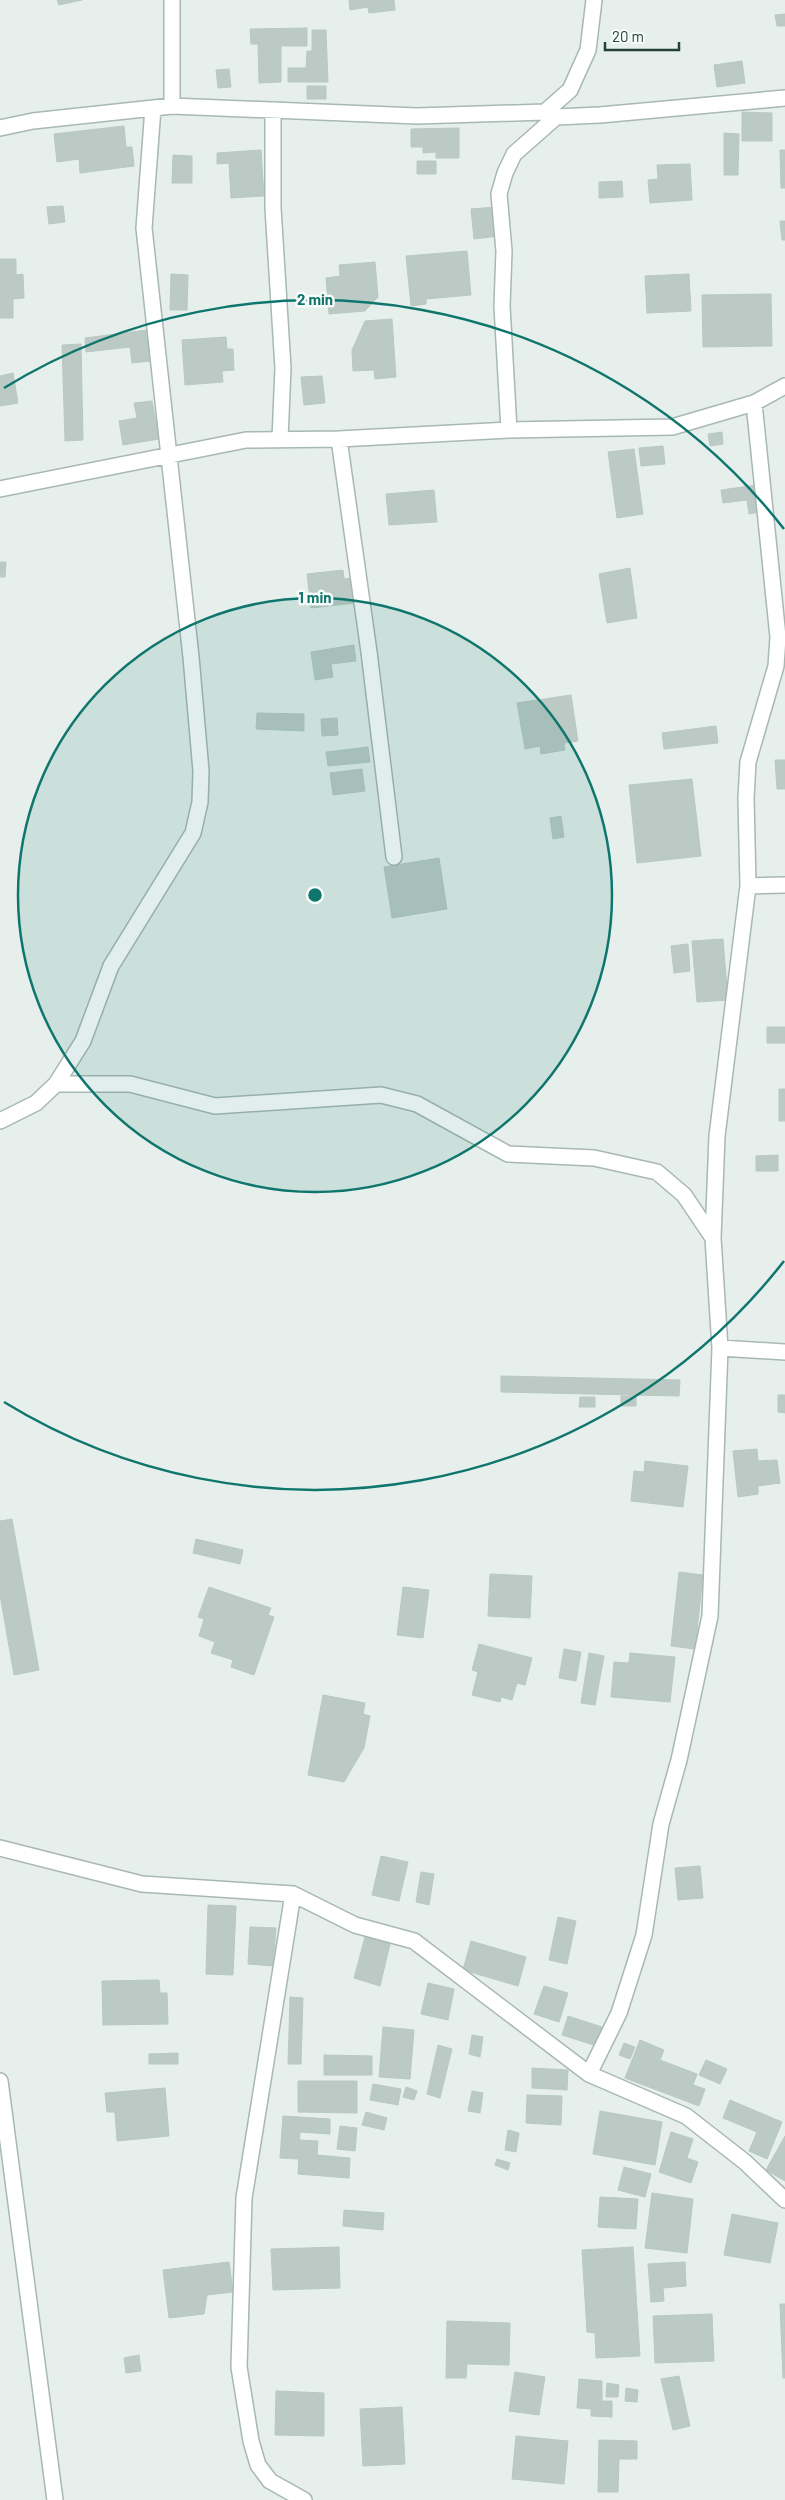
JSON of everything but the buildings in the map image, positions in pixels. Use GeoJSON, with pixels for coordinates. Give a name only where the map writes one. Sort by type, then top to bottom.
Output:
{"type":"FeatureCollection","features":[{"type":"Feature","properties":{"kind":"street"},"geometry":{"type":"LineString","coordinates":[[172,0],[172,106]]}},
{"type":"Feature","properties":{"kind":"street"},"geometry":{"type":"LineString","coordinates":[[509,430],[502,306],[504,251],[499,194],[505,173],[514,154],[570,90],[588,50],[594,0]]}},
{"type":"Feature","properties":{"kind":"street"},"geometry":{"type":"LineString","coordinates":[[0,128],[33,122],[172,106],[417,116],[619,113],[785,98]]}},
{"type":"Feature","properties":{"kind":"street"},"geometry":{"type":"LineString","coordinates":[[0,1120],[36,1103],[56,1084],[83,1041],[112,966],[193,833],[200,802],[202,771],[192,667],[144,228],[146,169],[153,108]]}},
{"type":"Feature","properties":{"kind":"street"},"geometry":{"type":"LineString","coordinates":[[273,110],[273,208],[283,368],[280,439]]}},
{"type":"Feature","properties":{"kind":"street"},"geometry":{"type":"LineString","coordinates":[[0,489],[168,457],[228,443],[280,439],[339,440],[509,430],[672,427],[754,403],[785,386]]}},
{"type":"Feature","properties":{"kind":"street"},"geometry":{"type":"LineString","coordinates":[[589,2074],[619,2013],[644,1935],[661,1824],[679,1760],[710,1616],[720,1348],[713,1238],[717,1136],[748,886],[746,798],[748,762],[776,666],[778,637],[754,403]]}},
{"type":"Feature","properties":{"kind":"street"},"geometry":{"type":"LineString","coordinates":[[339,440],[369,652],[394,857]]}},
{"type":"Feature","properties":{"kind":"street"},"geometry":{"type":"LineString","coordinates":[[748,886],[785,885]]}},
{"type":"Feature","properties":{"kind":"street"},"geometry":{"type":"LineString","coordinates":[[56,1084],[130,1084],[215,1106],[381,1095],[417,1104],[508,1154],[594,1158],[657,1172],[684,1195],[713,1238]]}},
{"type":"Feature","properties":{"kind":"street"},"geometry":{"type":"LineString","coordinates":[[720,1348],[785,1352]]}},
{"type":"Feature","properties":{"kind":"street"},"geometry":{"type":"LineString","coordinates":[[0,1848],[142,1884],[293,1894],[355,1925],[414,1941],[589,2074],[686,2116],[745,2162],[785,2200]]}},
{"type":"Feature","properties":{"kind":"street"},"geometry":{"type":"LineString","coordinates":[[293,1894],[244,2198],[239,2367],[251,2441],[258,2465],[270,2481],[304,2500]]}},
{"type":"Feature","properties":{"kind":"street"},"geometry":{"type":"LineString","coordinates":[[0,2082],[55,2500]]}}]}
